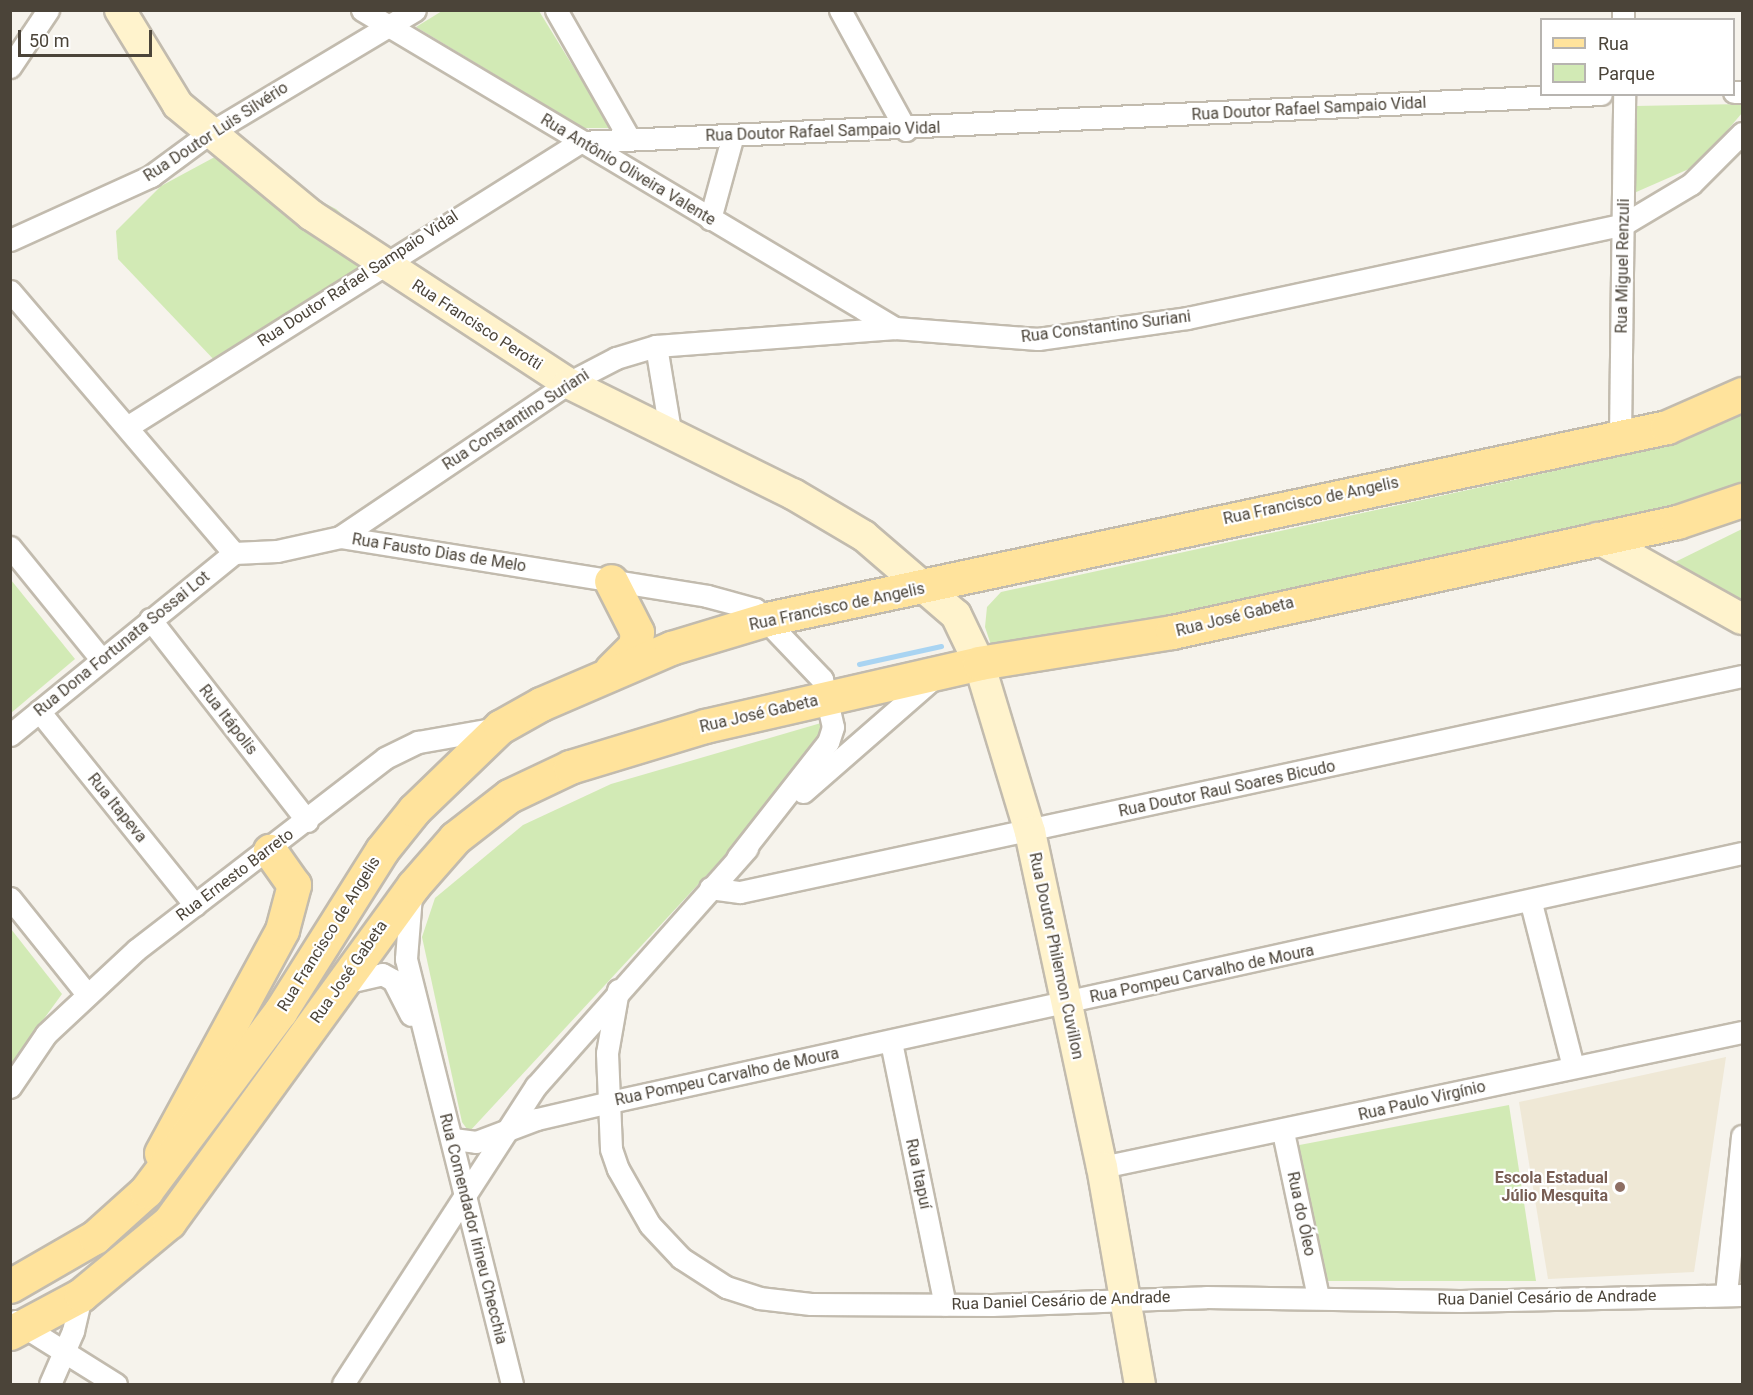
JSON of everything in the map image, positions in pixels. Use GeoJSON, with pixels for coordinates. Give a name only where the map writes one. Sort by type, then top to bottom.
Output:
{"type":"FeatureCollection","features":[{"type":"Feature","properties":{"kind":"main road","name":"Rua Francisco de Angelis"},"geometry":{"type":"LineString","coordinates":[[10,1286],[95,1237],[146,1191],[279,1012],[382,850],[414,810],[500,728],[610,671],[767,619],[931,588],[1085,549],[1667,427],[1743,394]]}},
{"type":"Feature","properties":{"kind":"main road","name":"Rua José Gabeta"},"geometry":{"type":"LineString","coordinates":[[16,1327],[81,1295],[169,1222],[339,985],[413,886],[454,838],[510,796],[570,767],[705,726],[979,663],[1172,632],[1677,522],[1743,500]]}},
{"type":"Feature","properties":{"kind":"main road"},"geometry":{"type":"LineString","coordinates":[[610,671],[635,646],[637,632],[611,581]]}},
{"type":"Feature","properties":{"kind":"main road"},"geometry":{"type":"LineString","coordinates":[[146,1191],[170,1130],[282,930],[294,885],[270,851]]}},
{"type":"Feature","properties":{"kind":"street"},"geometry":{"type":"LineString","coordinates":[[10,67],[48,10]]}},
{"type":"Feature","properties":{"kind":"street","name":"Rua Francisco Perotti"},"geometry":{"type":"LineString","coordinates":[[120,10],[155,76],[208,134],[311,214],[568,383],[671,437],[793,494],[898,561]]}},
{"type":"Feature","properties":{"kind":"street","name":"Rua Antônio Oliveira Valente"},"geometry":{"type":"LineString","coordinates":[[362,10],[895,328]]}},
{"type":"Feature","properties":{"kind":"street","name":"Rua Doutor Luis Silvério"},"geometry":{"type":"LineString","coordinates":[[10,240],[151,176],[208,134],[415,10]]}},
{"type":"Feature","properties":{"kind":"street"},"geometry":{"type":"LineString","coordinates":[[556,10],[629,138]]}},
{"type":"Feature","properties":{"kind":"street"},"geometry":{"type":"LineString","coordinates":[[840,10],[906,130]]}},
{"type":"Feature","properties":{"kind":"street","name":"Rua Doutor Rafael Sampaio Vidal"},"geometry":{"type":"LineString","coordinates":[[127,428],[383,261],[580,142],[629,138],[906,130],[1562,96]]}},
{"type":"Feature","properties":{"kind":"street","name":"Rua Miguel Renzuli"},"geometry":{"type":"LineString","coordinates":[[1620,438],[1624,96]]}},
{"type":"Feature","properties":{"kind":"street","name":"Rua Constantino Suriani"},"geometry":{"type":"LineString","coordinates":[[340,537],[568,383],[616,358],[656,346],[895,328],[1006,339],[1089,332],[1187,318],[1624,224],[1691,184],[1743,133]]}},
{"type":"Feature","properties":{"kind":"street"},"geometry":{"type":"LineString","coordinates":[[710,219],[733,135]]}},
{"type":"Feature","properties":{"kind":"street"},"geometry":{"type":"LineString","coordinates":[[10,291],[234,553]]}},
{"type":"Feature","properties":{"kind":"street"},"geometry":{"type":"LineString","coordinates":[[656,346],[671,437]]}},
{"type":"Feature","properties":{"kind":"street","name":"Rua Fausto Dias de Melo"},"geometry":{"type":"LineString","coordinates":[[234,553],[277,551],[340,537],[707,596],[756,609],[822,679],[833,726],[828,742],[737,858]]}},
{"type":"Feature","properties":{"kind":"street"},"geometry":{"type":"LineString","coordinates":[[1597,538],[1743,619]]}},
{"type":"Feature","properties":{"kind":"street"},"geometry":{"type":"LineString","coordinates":[[10,547],[101,660]]}},
{"type":"Feature","properties":{"kind":"street","name":"Rua Dona Fortunata Sossai Lot"},"geometry":{"type":"LineString","coordinates":[[10,735],[234,553]]}},
{"type":"Feature","properties":{"kind":"street","name":"Rua Doutor Philemon Cuvillon"},"geometry":{"type":"LineString","coordinates":[[898,561],[931,588],[961,623],[979,663],[1030,832],[1101,1167],[1140,1384]]}},
{"type":"Feature","properties":{"kind":"street","name":"Rua Itápolis"},"geometry":{"type":"LineString","coordinates":[[150,619],[307,821]]}},
{"type":"Feature","properties":{"kind":"street"},"geometry":{"type":"LineString","coordinates":[[342,1384],[508,1127],[618,990],[737,858],[840,755],[941,672]]}},
{"type":"Feature","properties":{"kind":"street","name":"Rua Doutor Raul Soares Bicudo"},"geometry":{"type":"LineString","coordinates":[[710,888],[740,892],[1030,832],[1743,676]]}},
{"type":"Feature","properties":{"kind":"street","name":"Rua Itapeva"},"geometry":{"type":"LineString","coordinates":[[39,711],[195,905]]}},
{"type":"Feature","properties":{"kind":"street","name":"Rua Ernesto Barreto"},"geometry":{"type":"LineString","coordinates":[[10,1086],[46,1034],[87,994],[195,905],[270,851],[385,758],[418,742],[500,728]]}},
{"type":"Feature","properties":{"kind":"street","name":"Rua Pompeu Carvalho de Moura"},"geometry":{"type":"LineString","coordinates":[[453,1139],[476,1142],[508,1127],[610,1102],[1531,903],[1743,853]]}},
{"type":"Feature","properties":{"kind":"street","name":"Rua Comendador Irineu Checchia"},"geometry":{"type":"LineString","coordinates":[[413,886],[406,959],[428,1031],[433,1074]]}},
{"type":"Feature","properties":{"kind":"street"},"geometry":{"type":"LineString","coordinates":[[10,898],[87,994]]}},
{"type":"Feature","properties":{"kind":"street"},"geometry":{"type":"LineString","coordinates":[[1531,903],[1573,1067]]}},
{"type":"Feature","properties":{"kind":"street","name":"Rua Comendador Irineu Checchia"},"geometry":{"type":"LineString","coordinates":[[339,985],[374,973],[393,980],[433,1074],[453,1139],[512,1384]]}},
{"type":"Feature","properties":{"kind":"street","name":"Rua Daniel Cesário de Andrade"},"geometry":{"type":"LineString","coordinates":[[618,990],[607,1053],[611,1149],[637,1205],[669,1246],[719,1283],[759,1298],[811,1304],[945,1305],[1124,1299],[1318,1297],[1460,1300],[1734,1295]]}},
{"type":"Feature","properties":{"kind":"street","name":"Rua Paulo Virgínio"},"geometry":{"type":"LineString","coordinates":[[1101,1167],[1283,1132],[1573,1067],[1743,1032]]}},
{"type":"Feature","properties":{"kind":"street","name":"Rua Itapuí"},"geometry":{"type":"LineString","coordinates":[[891,1042],[945,1305]]}},
{"type":"Feature","properties":{"kind":"street","name":"Rua do Óleo"},"geometry":{"type":"LineString","coordinates":[[1283,1132],[1318,1297]]}},
{"type":"Feature","properties":{"kind":"street"},"geometry":{"type":"LineString","coordinates":[[1734,1295],[1743,1136]]}},
{"type":"Feature","properties":{"kind":"street"},"geometry":{"type":"LineString","coordinates":[[50,1384],[63,1353],[81,1295]]}},
{"type":"Feature","properties":{"kind":"street"},"geometry":{"type":"LineString","coordinates":[[16,1327],[116,1384]]}},
{"type":"Feature","properties":{"kind":"shaded area","name":"Escola Estadual Júlio Mesquita"},"geometry":{"type":"Polygon","coordinates":[[[1726,1057],[1694,1272],[1548,1279],[1519,1102],[1726,1057]]]}},
{"type":"Feature","properties":{"kind":"green space"},"geometry":{"type":"Polygon","coordinates":[[[442,11],[539,11],[611,128],[583,128],[416,27],[442,11]]]}},
{"type":"Feature","properties":{"kind":"green space"},"geometry":{"type":"Polygon","coordinates":[[[1742,104],[1742,113],[1698,165],[1634,193],[1635,106],[1742,104]]]}},
{"type":"Feature","properties":{"kind":"green space"},"geometry":{"type":"Polygon","coordinates":[[[224,152],[336,209],[358,228],[368,276],[218,364],[118,259],[116,231],[161,186],[224,152]]]}},
{"type":"Feature","properties":{"kind":"green space"},"geometry":{"type":"Polygon","coordinates":[[[1742,414],[1742,497],[995,657],[985,627],[987,607],[1001,592],[1664,447],[1742,414]]]}},
{"type":"Feature","properties":{"kind":"green space"},"geometry":{"type":"Polygon","coordinates":[[[1742,529],[1742,608],[1665,567],[1742,529]]]}},
{"type":"Feature","properties":{"kind":"green space"},"geometry":{"type":"Polygon","coordinates":[[[11,580],[75,659],[10,713],[11,580]]]}},
{"type":"Feature","properties":{"kind":"green space"},"geometry":{"type":"Polygon","coordinates":[[[821,723],[825,734],[815,758],[469,1132],[462,1122],[422,937],[435,898],[523,825],[611,784],[821,723]]]}},
{"type":"Feature","properties":{"kind":"green space"},"geometry":{"type":"Polygon","coordinates":[[[11,929],[62,994],[11,1064],[11,929]]]}},
{"type":"Feature","properties":{"kind":"green space"},"geometry":{"type":"Polygon","coordinates":[[[1509,1105],[1536,1281],[1320,1281],[1289,1147],[1509,1105]]]}},
{"type":"Feature","properties":{"kind":"waterway"},"geometry":{"type":"LineString","coordinates":[[859,664],[941,646]]}},
{"type":"Feature","properties":{"kind":"place","name":"Escola Estadual Júlio Mesquita"},"geometry":{"type":"Point","coordinates":[1620,1187]}}]}
